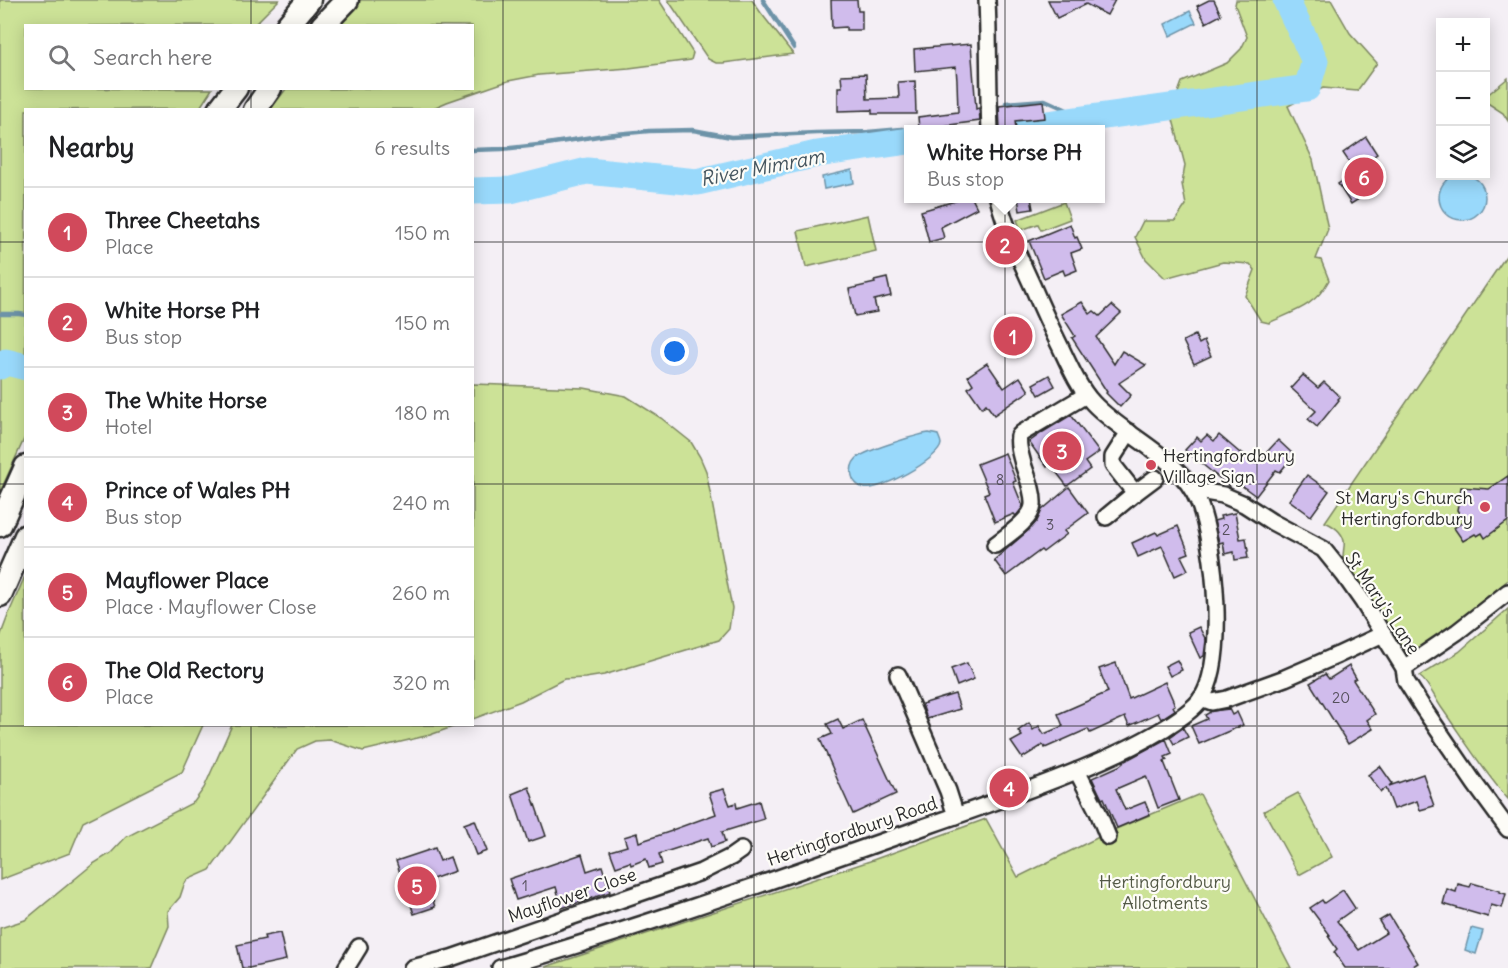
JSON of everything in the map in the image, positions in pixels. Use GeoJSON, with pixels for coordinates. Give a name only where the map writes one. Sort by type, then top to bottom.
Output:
{"type":"FeatureCollection","features":[{"type":"Feature","properties":{"kind":"highway"},"geometry":{"type":"LineString","coordinates":[[288,24],[309,0]]}},
{"type":"Feature","properties":{"kind":"highway"},"geometry":{"type":"LineString","coordinates":[[324,24],[346,0]]}},
{"type":"Feature","properties":{"kind":"highway"},"geometry":{"type":"LineString","coordinates":[[221,108],[234,90]]}},
{"type":"Feature","properties":{"kind":"highway"},"geometry":{"type":"LineString","coordinates":[[256,108],[269,90]]}},
{"type":"Feature","properties":{"kind":"highway"},"geometry":{"type":"LineString","coordinates":[[0,525],[24,471]]}},
{"type":"Feature","properties":{"kind":"highway"},"geometry":{"type":"LineString","coordinates":[[0,595],[24,541]]}},
{"type":"Feature","properties":{"kind":"street"},"geometry":{"type":"LineString","coordinates":[[987,0],[989,123]]}},
{"type":"Feature","properties":{"kind":"street","name":"Hertingfordbury Road"},"geometry":{"type":"LineString","coordinates":[[500,968],[673,914],[1024,792],[1119,753],[1149,738],[1190,710],[1201,698],[1210,679],[1215,658],[1216,603],[1206,525],[1199,503],[1193,490],[1175,468],[1101,411],[1086,395],[1064,354],[1017,252],[1000,203]]}},
{"type":"Feature","properties":{"kind":"street"},"geometry":{"type":"LineString","coordinates":[[995,545],[1025,521],[1033,507],[1031,490],[1018,446],[1019,436],[1086,395]]}},
{"type":"Feature","properties":{"kind":"street"},"geometry":{"type":"LineString","coordinates":[[1129,432],[1113,457],[1113,465],[1136,493]]}},
{"type":"Feature","properties":{"kind":"street"},"geometry":{"type":"LineString","coordinates":[[1106,517],[1155,478]]}},
{"type":"Feature","properties":{"kind":"street","name":"St Mary's Lane"},"geometry":{"type":"LineString","coordinates":[[1193,490],[1223,495],[1244,504],[1323,549],[1344,575],[1383,634],[1404,668],[1407,681],[1423,708],[1508,829]]}},
{"type":"Feature","properties":{"kind":"street"},"geometry":{"type":"LineString","coordinates":[[1404,668],[1457,632],[1508,591]]}},
{"type":"Feature","properties":{"kind":"street"},"geometry":{"type":"LineString","coordinates":[[1201,698],[1212,702],[1227,699],[1285,678],[1383,634]]}},
{"type":"Feature","properties":{"kind":"street"},"geometry":{"type":"LineString","coordinates":[[898,675],[948,791],[956,816]]}},
{"type":"Feature","properties":{"kind":"street"},"geometry":{"type":"LineString","coordinates":[[1077,771],[1108,837]]}},
{"type":"Feature","properties":{"kind":"street","name":"Mayflower Close"},"geometry":{"type":"LineString","coordinates":[[412,968],[451,958],[701,872],[731,858],[741,850]]}},
{"type":"Feature","properties":{"kind":"street"},"geometry":{"type":"LineString","coordinates":[[346,968],[359,947]]}},
{"type":"Feature","properties":{"kind":"green space"},"geometry":{"type":"Polygon","coordinates":[[[0,0],[279,0],[255,24],[24,24],[24,90],[211,90],[200,108],[24,108],[24,439],[0,492],[0,0]]]}},
{"type":"Feature","properties":{"kind":"green space"},"geometry":{"type":"Polygon","coordinates":[[[359,0],[659,0],[693,53],[691,60],[629,68],[539,75],[508,81],[433,108],[272,108],[285,90],[474,90],[474,24],[339,24],[359,0]]]}},
{"type":"Feature","properties":{"kind":"green space"},"geometry":{"type":"Polygon","coordinates":[[[668,0],[752,0],[793,54],[716,63],[708,59],[668,0]]]}},
{"type":"Feature","properties":{"kind":"green space"},"geometry":{"type":"Polygon","coordinates":[[[1236,0],[1331,0],[1350,33],[1377,63],[1357,91],[1323,88],[1288,106],[1313,160],[1328,229],[1316,259],[1321,260],[1329,280],[1310,302],[1269,323],[1261,321],[1245,296],[1255,270],[1250,264],[1223,262],[1165,278],[1146,259],[1135,237],[1143,221],[1175,221],[1186,205],[1182,184],[1185,165],[1171,112],[1182,82],[1227,63],[1241,49],[1247,37],[1235,5],[1236,0]]]}},
{"type":"Feature","properties":{"kind":"green space"},"geometry":{"type":"Polygon","coordinates":[[[1508,78],[1508,121],[1503,113],[1490,105],[1490,93],[1508,78]]]}},
{"type":"Feature","properties":{"kind":"green space"},"geometry":{"type":"Polygon","coordinates":[[[1061,203],[1064,203],[1070,219],[1041,230],[1038,224],[1021,230],[1017,220],[1061,203]]]}},
{"type":"Feature","properties":{"kind":"green space"},"geometry":{"type":"Polygon","coordinates":[[[868,215],[876,251],[806,267],[798,231],[868,215]]]}},
{"type":"Feature","properties":{"kind":"green space"},"geometry":{"type":"Polygon","coordinates":[[[1508,253],[1508,580],[1449,631],[1410,656],[1344,567],[1342,535],[1325,522],[1508,253]]]}},
{"type":"Feature","properties":{"kind":"green space"},"geometry":{"type":"Polygon","coordinates":[[[474,384],[584,388],[626,396],[661,418],[691,442],[700,457],[706,471],[732,608],[729,629],[719,640],[604,675],[564,679],[521,701],[474,719],[474,384]]]}},
{"type":"Feature","properties":{"kind":"green space"},"geometry":{"type":"Polygon","coordinates":[[[24,578],[24,726],[203,726],[182,772],[83,822],[70,853],[0,880],[0,637],[24,578]]]}},
{"type":"Feature","properties":{"kind":"green space"},"geometry":{"type":"Polygon","coordinates":[[[1508,609],[1508,799],[1482,766],[1429,686],[1419,676],[1459,652],[1508,609]]]}},
{"type":"Feature","properties":{"kind":"green space"},"geometry":{"type":"Polygon","coordinates":[[[232,726],[455,726],[430,735],[363,751],[330,740],[315,741],[297,749],[210,870],[187,880],[180,897],[168,911],[169,926],[151,968],[0,968],[0,928],[25,920],[93,864],[111,853],[126,837],[194,802],[204,788],[232,726]]]}},
{"type":"Feature","properties":{"kind":"green space"},"geometry":{"type":"Polygon","coordinates":[[[1298,793],[1332,857],[1299,875],[1264,811],[1298,793]]]}},
{"type":"Feature","properties":{"kind":"green space","name":"Hertingfordbury Allotments"},"geometry":{"type":"Polygon","coordinates":[[[1200,794],[1291,968],[545,967],[870,861],[986,819],[1018,877],[1111,831],[1200,794]]]}},
{"type":"Feature","properties":{"kind":"water"},"geometry":{"type":"Polygon","coordinates":[[[1190,11],[1196,23],[1170,36],[1165,24],[1190,11]]]}},
{"type":"Feature","properties":{"kind":"water"},"geometry":{"type":"Polygon","coordinates":[[[852,170],[854,183],[824,189],[822,177],[852,170]]]}},
{"type":"Feature","properties":{"kind":"water"},"geometry":{"type":"Polygon","coordinates":[[[1447,180],[1477,180],[1483,188],[1485,197],[1483,206],[1471,218],[1462,220],[1453,218],[1441,206],[1439,197],[1441,188],[1447,180]]]}},
{"type":"Feature","properties":{"kind":"water"},"geometry":{"type":"Polygon","coordinates":[[[929,433],[938,435],[941,444],[931,458],[920,466],[882,485],[864,488],[856,484],[851,474],[852,467],[861,456],[890,444],[929,433]]]}},
{"type":"Feature","properties":{"kind":"water"},"geometry":{"type":"Polygon","coordinates":[[[1471,928],[1483,931],[1476,954],[1465,950],[1471,928]]]}},
{"type":"Feature","properties":{"kind":"building"},"geometry":{"type":"Polygon","coordinates":[[[831,0],[857,0],[858,11],[862,11],[862,30],[846,30],[846,27],[832,28],[831,0]]]}},
{"type":"Feature","properties":{"kind":"building"},"geometry":{"type":"Polygon","coordinates":[[[1048,0],[1115,0],[1107,15],[1086,4],[1057,18],[1048,0]]]}},
{"type":"Feature","properties":{"kind":"building"},"geometry":{"type":"Polygon","coordinates":[[[1214,0],[1221,15],[1206,23],[1197,6],[1214,0]]]}},
{"type":"Feature","properties":{"kind":"building"},"geometry":{"type":"Polygon","coordinates":[[[971,44],[976,109],[979,108],[980,121],[950,125],[919,125],[918,117],[958,112],[957,81],[956,67],[915,71],[914,49],[971,44]]]}},
{"type":"Feature","properties":{"kind":"building"},"geometry":{"type":"Polygon","coordinates":[[[866,74],[867,99],[899,98],[898,82],[915,81],[916,114],[872,114],[872,110],[838,111],[838,87],[842,87],[841,75],[866,74]]]}},
{"type":"Feature","properties":{"kind":"building"},"geometry":{"type":"Polygon","coordinates":[[[1043,101],[1045,118],[1015,121],[1016,125],[1000,125],[999,106],[1043,101]]]}},
{"type":"Feature","properties":{"kind":"building"},"geometry":{"type":"Polygon","coordinates":[[[1366,137],[1377,154],[1374,156],[1378,163],[1372,167],[1382,184],[1351,204],[1338,184],[1356,172],[1343,153],[1366,137]]]}},
{"type":"Feature","properties":{"kind":"building"},"geometry":{"type":"Polygon","coordinates":[[[948,203],[974,203],[977,208],[941,227],[944,238],[929,242],[921,211],[948,203]]]}},
{"type":"Feature","properties":{"kind":"building"},"geometry":{"type":"Polygon","coordinates":[[[1019,203],[1032,203],[1033,209],[1020,211],[1019,203]]]}},
{"type":"Feature","properties":{"kind":"building"},"geometry":{"type":"Polygon","coordinates":[[[1070,224],[1082,249],[1071,253],[1077,270],[1065,275],[1063,270],[1044,278],[1029,241],[1070,224]]]}},
{"type":"Feature","properties":{"kind":"building"},"geometry":{"type":"Polygon","coordinates":[[[887,278],[891,296],[874,300],[877,312],[855,316],[849,289],[887,278]]]}},
{"type":"Feature","properties":{"kind":"building"},"geometry":{"type":"Polygon","coordinates":[[[1082,302],[1090,314],[1094,311],[1100,316],[1112,305],[1121,313],[1096,337],[1114,364],[1122,351],[1146,365],[1119,383],[1131,395],[1120,407],[1106,393],[1072,338],[1075,336],[1061,314],[1082,302]]]}},
{"type":"Feature","properties":{"kind":"building"},"geometry":{"type":"Polygon","coordinates":[[[1195,335],[1199,344],[1204,341],[1211,356],[1194,364],[1183,341],[1195,335]]]}},
{"type":"Feature","properties":{"kind":"building"},"geometry":{"type":"Polygon","coordinates":[[[987,363],[1004,388],[1020,377],[1029,391],[994,415],[986,404],[982,408],[968,388],[973,384],[968,376],[987,363]]]}},
{"type":"Feature","properties":{"kind":"building"},"geometry":{"type":"Polygon","coordinates":[[[1049,375],[1055,386],[1039,395],[1033,384],[1049,375]]]}},
{"type":"Feature","properties":{"kind":"building"},"geometry":{"type":"Polygon","coordinates":[[[1303,375],[1318,388],[1324,382],[1340,397],[1317,427],[1308,419],[1316,411],[1291,388],[1303,375]]]}},
{"type":"Feature","properties":{"kind":"building"},"geometry":{"type":"Polygon","coordinates":[[[1071,415],[1099,452],[1085,462],[1090,469],[1067,486],[1050,464],[1047,467],[1029,442],[1071,415]]]}},
{"type":"Feature","properties":{"kind":"building"},"geometry":{"type":"Polygon","coordinates":[[[1207,435],[1214,441],[1219,435],[1256,464],[1278,440],[1294,455],[1280,472],[1276,470],[1256,496],[1227,475],[1230,487],[1185,450],[1197,437],[1201,441],[1207,435]]]}},
{"type":"Feature","properties":{"kind":"building"},"geometry":{"type":"Polygon","coordinates":[[[1005,453],[1023,507],[1016,516],[1014,514],[995,522],[984,494],[989,492],[977,464],[1005,453]]]}},
{"type":"Feature","properties":{"kind":"building"},"geometry":{"type":"Polygon","coordinates":[[[1307,475],[1329,491],[1311,516],[1289,500],[1307,475]]]}},
{"type":"Feature","properties":{"kind":"building","name":"St Mary's Church Hertingfordbury"},"geometry":{"type":"Polygon","coordinates":[[[1508,476],[1508,521],[1485,538],[1482,533],[1463,541],[1454,528],[1464,521],[1457,510],[1461,487],[1489,489],[1508,476]]]}},
{"type":"Feature","properties":{"kind":"building"},"geometry":{"type":"Polygon","coordinates":[[[1069,487],[1088,513],[1064,531],[1067,534],[1006,576],[994,560],[1030,529],[1042,510],[1069,487]]]}},
{"type":"Feature","properties":{"kind":"building"},"geometry":{"type":"Polygon","coordinates":[[[1235,513],[1240,539],[1246,538],[1248,558],[1235,560],[1234,552],[1225,554],[1223,542],[1219,543],[1214,521],[1221,519],[1220,516],[1235,513]]]}},
{"type":"Feature","properties":{"kind":"building"},"geometry":{"type":"Polygon","coordinates":[[[1178,526],[1189,553],[1181,556],[1188,570],[1175,576],[1162,546],[1138,557],[1132,543],[1156,532],[1158,535],[1178,526]]]}},
{"type":"Feature","properties":{"kind":"building"},"geometry":{"type":"Polygon","coordinates":[[[1199,627],[1206,640],[1204,656],[1200,658],[1188,632],[1199,627]]]}},
{"type":"Feature","properties":{"kind":"building"},"geometry":{"type":"Polygon","coordinates":[[[1177,660],[1182,670],[1170,676],[1165,666],[1177,660]]]}},
{"type":"Feature","properties":{"kind":"building"},"geometry":{"type":"Polygon","coordinates":[[[967,663],[974,679],[957,686],[951,669],[967,663]]]}},
{"type":"Feature","properties":{"kind":"building"},"geometry":{"type":"Polygon","coordinates":[[[1116,663],[1129,699],[1165,682],[1175,710],[1161,719],[1158,713],[1129,726],[1125,717],[1090,733],[1088,729],[1045,748],[1043,745],[1022,758],[1011,742],[1022,736],[1018,731],[1029,723],[1033,730],[1039,726],[1044,734],[1063,726],[1058,714],[1108,692],[1099,669],[1116,663]]]}},
{"type":"Feature","properties":{"kind":"building"},"geometry":{"type":"Polygon","coordinates":[[[1349,666],[1356,678],[1353,680],[1375,714],[1367,720],[1373,729],[1348,744],[1310,683],[1325,674],[1329,679],[1349,666]]]}},
{"type":"Feature","properties":{"kind":"building"},"geometry":{"type":"Polygon","coordinates":[[[955,694],[960,709],[927,719],[922,704],[955,694]]]}},
{"type":"Feature","properties":{"kind":"building"},"geometry":{"type":"Polygon","coordinates":[[[1229,709],[1232,715],[1237,712],[1243,725],[1199,744],[1191,726],[1207,719],[1205,715],[1212,711],[1229,709]]]}},
{"type":"Feature","properties":{"kind":"building"},"geometry":{"type":"Polygon","coordinates":[[[838,719],[843,729],[862,720],[896,794],[853,814],[820,739],[832,734],[827,724],[838,719]]]}},
{"type":"Feature","properties":{"kind":"building"},"geometry":{"type":"Polygon","coordinates":[[[1183,728],[1188,737],[1174,744],[1170,737],[1183,728]]]}},
{"type":"Feature","properties":{"kind":"building"},"geometry":{"type":"Polygon","coordinates":[[[1166,739],[1172,754],[1165,757],[1167,760],[1164,762],[1179,800],[1158,808],[1146,776],[1116,789],[1125,810],[1145,802],[1150,814],[1117,828],[1092,778],[1119,766],[1166,739]]]}},
{"type":"Feature","properties":{"kind":"building"},"geometry":{"type":"Polygon","coordinates":[[[1380,766],[1392,783],[1389,786],[1423,774],[1434,806],[1420,810],[1417,801],[1394,809],[1386,788],[1381,792],[1368,775],[1380,766]]]}},
{"type":"Feature","properties":{"kind":"building"},"geometry":{"type":"Polygon","coordinates":[[[529,787],[546,836],[528,842],[512,794],[529,787]]]}},
{"type":"Feature","properties":{"kind":"building"},"geometry":{"type":"Polygon","coordinates":[[[724,789],[730,805],[736,803],[737,808],[759,801],[764,819],[722,832],[725,842],[711,847],[708,838],[659,854],[662,864],[649,868],[646,859],[631,865],[630,862],[616,867],[610,851],[627,846],[624,837],[637,833],[639,842],[716,814],[709,793],[724,789]]]}},
{"type":"Feature","properties":{"kind":"building"},"geometry":{"type":"Polygon","coordinates":[[[475,820],[487,851],[476,855],[464,824],[475,820]]]}},
{"type":"Feature","properties":{"kind":"building"},"geometry":{"type":"Polygon","coordinates":[[[435,848],[440,861],[450,857],[455,871],[427,881],[435,907],[414,914],[396,861],[435,848]]]}},
{"type":"Feature","properties":{"kind":"building"},"geometry":{"type":"Polygon","coordinates":[[[582,854],[587,871],[602,866],[610,892],[562,908],[556,887],[516,900],[509,879],[582,854]]]}},
{"type":"Feature","properties":{"kind":"building"},"geometry":{"type":"Polygon","coordinates":[[[1472,883],[1506,894],[1502,908],[1491,905],[1488,917],[1443,904],[1447,889],[1456,892],[1458,884],[1470,887],[1472,883]]]}},
{"type":"Feature","properties":{"kind":"building"},"geometry":{"type":"Polygon","coordinates":[[[1343,890],[1355,908],[1337,921],[1359,950],[1386,933],[1379,921],[1389,915],[1418,963],[1410,968],[1345,968],[1334,952],[1337,949],[1328,936],[1330,935],[1310,908],[1322,900],[1324,903],[1343,890]]]}},
{"type":"Feature","properties":{"kind":"building"},"geometry":{"type":"Polygon","coordinates":[[[280,933],[286,960],[242,968],[237,945],[280,933]]]}},
{"type":"Feature","properties":{"kind":"waterway"},"geometry":{"type":"LineString","coordinates":[[763,0],[794,48]]}},
{"type":"Feature","properties":{"kind":"waterway","name":"River Mimram"},"geometry":{"type":"LineString","coordinates":[[1040,125],[1307,88],[1315,61],[1286,0]]}},
{"type":"Feature","properties":{"kind":"waterway"},"geometry":{"type":"LineString","coordinates":[[1006,103],[1045,100],[1087,119]]}},
{"type":"Feature","properties":{"kind":"waterway"},"geometry":{"type":"LineString","coordinates":[[474,150],[502,149],[649,131],[693,130],[731,137],[902,129]]}},
{"type":"Feature","properties":{"kind":"waterway","name":"River Mimram"},"geometry":{"type":"LineString","coordinates":[[474,191],[511,190],[587,171],[697,182],[817,154],[904,142]]}},
{"type":"Feature","properties":{"kind":"waterway"},"geometry":{"type":"LineString","coordinates":[[0,314],[24,315]]}},
{"type":"Feature","properties":{"kind":"waterway","name":"River Mimram"},"geometry":{"type":"LineString","coordinates":[[0,366],[6,362],[24,366]]}},
{"type":"Feature","properties":{"kind":"place","name":"The Old Rectory"},"geometry":{"type":"Point","coordinates":[1364,177]}},
{"type":"Feature","properties":{"kind":"place","name":"White Horse PH"},"geometry":{"type":"Point","coordinates":[1005,245]}},
{"type":"Feature","properties":{"kind":"place","name":"Three Cheetahs"},"geometry":{"type":"Point","coordinates":[1013,336]}},
{"type":"Feature","properties":{"kind":"place","name":"The White Horse"},"geometry":{"type":"Point","coordinates":[1062,451]}},
{"type":"Feature","properties":{"kind":"place","name":"Hertingfordbury Village Sign"},"geometry":{"type":"Point","coordinates":[1151,465]}},
{"type":"Feature","properties":{"kind":"place","name":"St Mary's Church Hertingfordbury"},"geometry":{"type":"Point","coordinates":[1485,507]}},
{"type":"Feature","properties":{"kind":"place","name":"Prince of Wales PH"},"geometry":{"type":"Point","coordinates":[1009,788]}},
{"type":"Feature","properties":{"kind":"place","name":"Mayflower Place"},"geometry":{"type":"Point","coordinates":[417,886]}}]}
